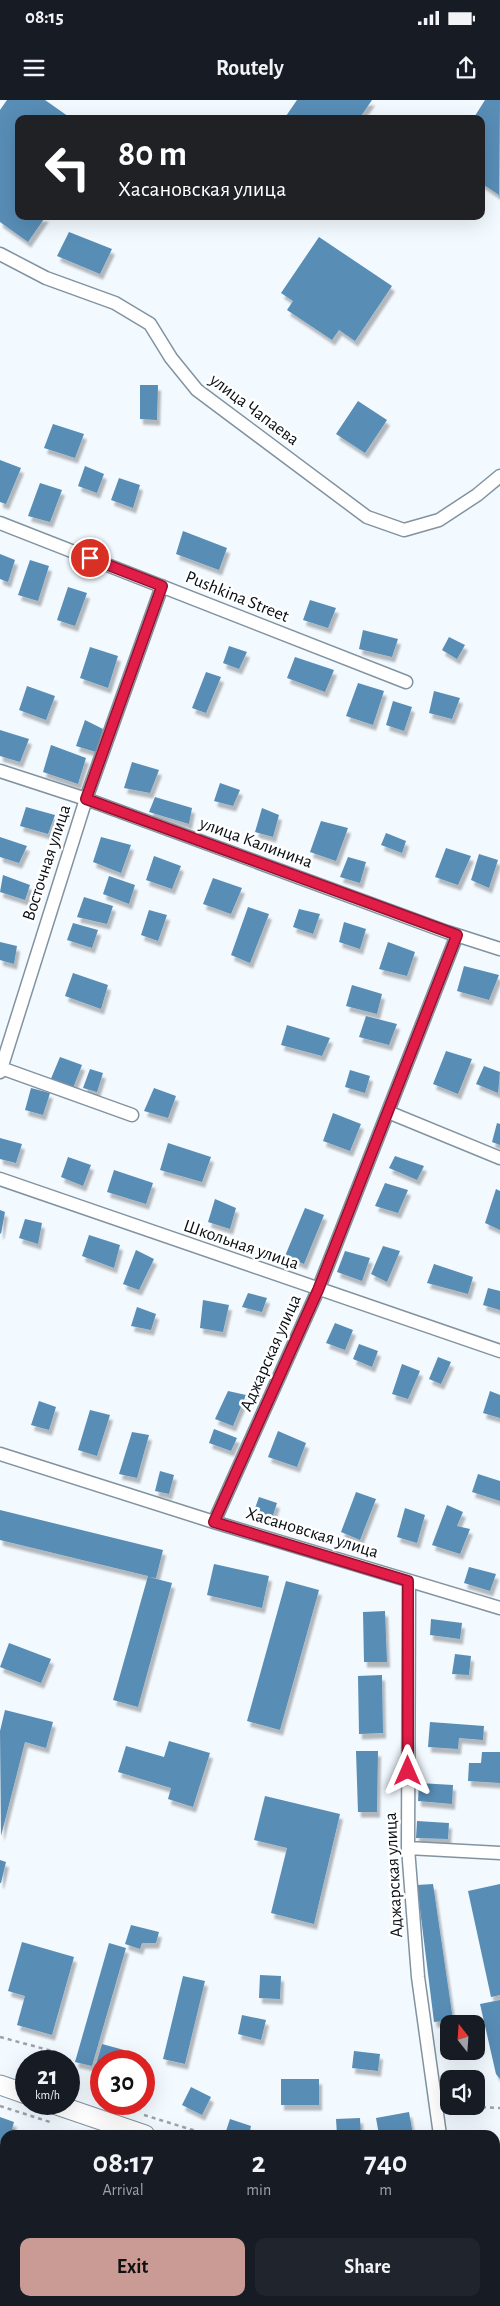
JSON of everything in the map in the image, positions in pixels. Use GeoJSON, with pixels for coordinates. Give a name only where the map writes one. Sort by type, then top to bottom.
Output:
{"type":"FeatureCollection","features":[{"type":"Feature","properties":{"kind":"main road"},"geometry":{"type":"LineString","coordinates":[[0,2085],[15,2090]]}},
{"type":"Feature","properties":{"kind":"main road"},"geometry":{"type":"LineString","coordinates":[[80,2113],[130,2130]]}},
{"type":"Feature","properties":{"kind":"street","name":"улица Чапаева"},"geometry":{"type":"LineString","coordinates":[[0,254],[46,278],[115,303],[150,324],[170,358],[197,390],[367,517],[404,530],[439,520],[477,495],[500,476]]}},
{"type":"Feature","properties":{"kind":"street","name":"Pushkina Street"},"geometry":{"type":"LineString","coordinates":[[0,523],[406,682]]}},
{"type":"Feature","properties":{"kind":"street","name":"Восточная улица"},"geometry":{"type":"LineString","coordinates":[[132,1115],[1,1070],[86,799],[162,586]]}},
{"type":"Feature","properties":{"kind":"street","name":"улица Калинина"},"geometry":{"type":"LineString","coordinates":[[0,771],[86,799],[500,949]]}},
{"type":"Feature","properties":{"kind":"street","name":"Аджарская улица"},"geometry":{"type":"LineString","coordinates":[[214,1522],[318,1290],[457,935]]}},
{"type":"Feature","properties":{"kind":"street"},"geometry":{"type":"LineString","coordinates":[[388,1112],[500,1158]]}},
{"type":"Feature","properties":{"kind":"street","name":"Школьная улица"},"geometry":{"type":"LineString","coordinates":[[0,1179],[318,1290],[500,1351]]}},
{"type":"Feature","properties":{"kind":"street","name":"Хасановская улица"},"geometry":{"type":"LineString","coordinates":[[0,1454],[214,1522],[500,1608]]}},
{"type":"Feature","properties":{"kind":"street","name":"Аджарская улица"},"geometry":{"type":"LineString","coordinates":[[408,1581],[408,1848],[418,1977],[439,2130]]}},
{"type":"Feature","properties":{"kind":"street"},"geometry":{"type":"LineString","coordinates":[[408,1848],[500,1852]]}},
{"type":"Feature","properties":{"kind":"path"},"geometry":{"type":"LineString","coordinates":[[0,2038],[48,2050]]}},
{"type":"Feature","properties":{"kind":"path"},"geometry":{"type":"LineString","coordinates":[[0,2106],[54,2124]]}},
{"type":"Feature","properties":{"kind":"path"},"geometry":{"type":"LineString","coordinates":[[485,2107],[500,2108]]}},
{"type":"Feature","properties":{"kind":"path"},"geometry":{"type":"LineString","coordinates":[[145,2115],[193,2130]]}},
{"type":"Feature","properties":{"kind":"building"},"geometry":{"type":"Polygon","coordinates":[[[7,100],[45,100],[66,115],[15,115],[15,220],[43,220],[28,242],[0,222],[0,110],[7,100]]]}},
{"type":"Feature","properties":{"kind":"building"},"geometry":{"type":"Polygon","coordinates":[[[297,100],[372,100],[362,115],[287,115],[297,100]]]}},
{"type":"Feature","properties":{"kind":"building"},"geometry":{"type":"Polygon","coordinates":[[[485,100],[500,100],[499,195],[485,186],[485,115],[476,115],[485,100]]]}},
{"type":"Feature","properties":{"kind":"building"},"geometry":{"type":"Polygon","coordinates":[[[69,232],[112,249],[100,274],[57,256],[69,232]]]}},
{"type":"Feature","properties":{"kind":"building"},"geometry":{"type":"Polygon","coordinates":[[[319,237],[392,286],[355,341],[339,330],[332,340],[287,310],[293,301],[281,293],[319,237]]]}},
{"type":"Feature","properties":{"kind":"building"},"geometry":{"type":"Polygon","coordinates":[[[140,385],[158,385],[157,420],[140,419],[140,385]]]}},
{"type":"Feature","properties":{"kind":"building"},"geometry":{"type":"Polygon","coordinates":[[[358,401],[387,420],[365,453],[336,434],[358,401]]]}},
{"type":"Feature","properties":{"kind":"building"},"geometry":{"type":"Polygon","coordinates":[[[53,424],[84,434],[75,458],[44,448],[53,424]]]}},
{"type":"Feature","properties":{"kind":"building"},"geometry":{"type":"Polygon","coordinates":[[[0,460],[21,468],[6,504],[0,502],[0,460]]]}},
{"type":"Feature","properties":{"kind":"building"},"geometry":{"type":"Polygon","coordinates":[[[85,466],[104,474],[97,493],[78,486],[85,466]]]}},
{"type":"Feature","properties":{"kind":"building"},"geometry":{"type":"Polygon","coordinates":[[[119,478],[140,485],[133,508],[111,500],[119,478]]]}},
{"type":"Feature","properties":{"kind":"building"},"geometry":{"type":"Polygon","coordinates":[[[40,483],[62,490],[50,522],[28,516],[40,483]]]}},
{"type":"Feature","properties":{"kind":"building"},"geometry":{"type":"Polygon","coordinates":[[[183,531],[227,548],[219,570],[176,554],[183,531]]]}},
{"type":"Feature","properties":{"kind":"building"},"geometry":{"type":"Polygon","coordinates":[[[0,554],[15,560],[8,582],[0,579],[0,554]]]}},
{"type":"Feature","properties":{"kind":"building"},"geometry":{"type":"Polygon","coordinates":[[[30,560],[49,566],[38,601],[18,595],[30,560]]]}},
{"type":"Feature","properties":{"kind":"building"},"geometry":{"type":"Polygon","coordinates":[[[68,587],[87,593],[75,626],[57,620],[68,587]]]}},
{"type":"Feature","properties":{"kind":"building"},"geometry":{"type":"Polygon","coordinates":[[[310,600],[336,608],[328,628],[303,620],[310,600]]]}},
{"type":"Feature","properties":{"kind":"building"},"geometry":{"type":"Polygon","coordinates":[[[363,630],[398,639],[392,657],[359,649],[363,630]]]}},
{"type":"Feature","properties":{"kind":"building"},"geometry":{"type":"Polygon","coordinates":[[[449,637],[465,645],[457,659],[442,650],[449,637]]]}},
{"type":"Feature","properties":{"kind":"building"},"geometry":{"type":"Polygon","coordinates":[[[229,646],[247,652],[239,669],[223,663],[229,646]]]}},
{"type":"Feature","properties":{"kind":"building"},"geometry":{"type":"Polygon","coordinates":[[[90,647],[118,656],[108,688],[80,678],[90,647]]]}},
{"type":"Feature","properties":{"kind":"building"},"geometry":{"type":"Polygon","coordinates":[[[295,657],[334,670],[325,692],[287,678],[295,657]]]}},
{"type":"Feature","properties":{"kind":"building"},"geometry":{"type":"Polygon","coordinates":[[[206,672],[221,677],[206,713],[192,708],[206,672]]]}},
{"type":"Feature","properties":{"kind":"building"},"geometry":{"type":"Polygon","coordinates":[[[358,683],[384,691],[373,725],[346,716],[358,683]]]}},
{"type":"Feature","properties":{"kind":"building"},"geometry":{"type":"Polygon","coordinates":[[[27,686],[55,696],[46,720],[19,710],[27,686]]]}},
{"type":"Feature","properties":{"kind":"building"},"geometry":{"type":"Polygon","coordinates":[[[434,691],[460,698],[452,719],[429,713],[434,691]]]}},
{"type":"Feature","properties":{"kind":"building"},"geometry":{"type":"Polygon","coordinates":[[[393,701],[412,707],[404,731],[386,725],[393,701]]]}},
{"type":"Feature","properties":{"kind":"building"},"geometry":{"type":"Polygon","coordinates":[[[85,720],[103,729],[96,752],[76,746],[85,720]]]}},
{"type":"Feature","properties":{"kind":"building"},"geometry":{"type":"Polygon","coordinates":[[[0,730],[29,739],[20,762],[0,756],[0,730]]]}},
{"type":"Feature","properties":{"kind":"building"},"geometry":{"type":"Polygon","coordinates":[[[51,745],[86,758],[78,784],[43,772],[51,745]]]}},
{"type":"Feature","properties":{"kind":"building"},"geometry":{"type":"Polygon","coordinates":[[[132,762],[159,770],[150,793],[124,788],[132,762]]]}},
{"type":"Feature","properties":{"kind":"building"},"geometry":{"type":"Polygon","coordinates":[[[220,783],[240,790],[233,806],[214,801],[220,783]]]}},
{"type":"Feature","properties":{"kind":"building"},"geometry":{"type":"Polygon","coordinates":[[[155,797],[192,808],[189,824],[149,812],[155,797]]]}},
{"type":"Feature","properties":{"kind":"building"},"geometry":{"type":"Polygon","coordinates":[[[26,807],[55,815],[48,834],[20,826],[26,807]]]}},
{"type":"Feature","properties":{"kind":"building"},"geometry":{"type":"Polygon","coordinates":[[[262,808],[279,815],[273,837],[255,832],[262,808]]]}},
{"type":"Feature","properties":{"kind":"building"},"geometry":{"type":"Polygon","coordinates":[[[321,821],[348,828],[336,861],[310,852],[321,821]]]}},
{"type":"Feature","properties":{"kind":"building"},"geometry":{"type":"Polygon","coordinates":[[[386,833],[406,841],[402,853],[381,845],[386,833]]]}},
{"type":"Feature","properties":{"kind":"building"},"geometry":{"type":"Polygon","coordinates":[[[0,837],[27,846],[19,863],[0,857],[0,837]]]}},
{"type":"Feature","properties":{"kind":"building"},"geometry":{"type":"Polygon","coordinates":[[[101,837],[131,845],[121,873],[93,862],[101,837]]]}},
{"type":"Feature","properties":{"kind":"building"},"geometry":{"type":"Polygon","coordinates":[[[446,848],[471,856],[458,885],[435,877],[446,848]]]}},
{"type":"Feature","properties":{"kind":"building"},"geometry":{"type":"Polygon","coordinates":[[[479,854],[498,860],[489,888],[471,880],[479,854]]]}},
{"type":"Feature","properties":{"kind":"building"},"geometry":{"type":"Polygon","coordinates":[[[154,856],[181,866],[172,889],[146,880],[154,856]]]}},
{"type":"Feature","properties":{"kind":"building"},"geometry":{"type":"Polygon","coordinates":[[[348,857],[366,862],[360,883],[340,877],[348,857]]]}},
{"type":"Feature","properties":{"kind":"building"},"geometry":{"type":"Polygon","coordinates":[[[3,875],[30,885],[25,900],[0,892],[3,875]]]}},
{"type":"Feature","properties":{"kind":"building"},"geometry":{"type":"Polygon","coordinates":[[[109,876],[135,885],[129,904],[103,894],[109,876]]]}},
{"type":"Feature","properties":{"kind":"building"},"geometry":{"type":"Polygon","coordinates":[[[213,878],[242,888],[231,914],[203,904],[213,878]]]}},
{"type":"Feature","properties":{"kind":"building"},"geometry":{"type":"Polygon","coordinates":[[[84,897],[113,906],[107,924],[77,917],[84,897]]]}},
{"type":"Feature","properties":{"kind":"building"},"geometry":{"type":"Polygon","coordinates":[[[248,907],[269,914],[250,963],[231,955],[248,907]]]}},
{"type":"Feature","properties":{"kind":"building"},"geometry":{"type":"Polygon","coordinates":[[[299,909],[320,914],[313,934],[293,927],[299,909]]]}},
{"type":"Feature","properties":{"kind":"building"},"geometry":{"type":"Polygon","coordinates":[[[149,910],[167,915],[158,941],[141,935],[149,910]]]}},
{"type":"Feature","properties":{"kind":"building"},"geometry":{"type":"Polygon","coordinates":[[[344,922],[366,929],[360,949],[339,942],[344,922]]]}},
{"type":"Feature","properties":{"kind":"building"},"geometry":{"type":"Polygon","coordinates":[[[73,923],[98,930],[92,948],[67,940],[73,923]]]}},
{"type":"Feature","properties":{"kind":"building"},"geometry":{"type":"Polygon","coordinates":[[[0,942],[17,946],[14,964],[0,960],[0,942]]]}},
{"type":"Feature","properties":{"kind":"building"},"geometry":{"type":"Polygon","coordinates":[[[388,942],[415,952],[407,976],[379,969],[388,942]]]}},
{"type":"Feature","properties":{"kind":"building"},"geometry":{"type":"Polygon","coordinates":[[[464,966],[499,975],[489,1000],[457,991],[464,966]]]}},
{"type":"Feature","properties":{"kind":"building"},"geometry":{"type":"Polygon","coordinates":[[[73,973],[108,985],[101,1009],[65,996],[73,973]]]}},
{"type":"Feature","properties":{"kind":"building"},"geometry":{"type":"Polygon","coordinates":[[[352,985],[382,994],[377,1014],[346,1006],[352,985]]]}},
{"type":"Feature","properties":{"kind":"building"},"geometry":{"type":"Polygon","coordinates":[[[366,1016],[397,1024],[389,1045],[359,1037],[366,1016]]]}},
{"type":"Feature","properties":{"kind":"building"},"geometry":{"type":"Polygon","coordinates":[[[287,1025],[330,1038],[322,1056],[281,1045],[287,1025]]]}},
{"type":"Feature","properties":{"kind":"building"},"geometry":{"type":"Polygon","coordinates":[[[446,1051],[472,1059],[458,1094],[433,1084],[446,1051]]]}},
{"type":"Feature","properties":{"kind":"building"},"geometry":{"type":"Polygon","coordinates":[[[60,1057],[82,1065],[73,1088],[50,1081],[60,1057]]]}},
{"type":"Feature","properties":{"kind":"building"},"geometry":{"type":"Polygon","coordinates":[[[484,1066],[500,1072],[498,1093],[476,1084],[484,1066]]]}},
{"type":"Feature","properties":{"kind":"building"},"geometry":{"type":"Polygon","coordinates":[[[90,1069],[103,1073],[97,1092],[83,1088],[90,1069]]]}},
{"type":"Feature","properties":{"kind":"building"},"geometry":{"type":"Polygon","coordinates":[[[350,1070],[370,1076],[365,1093],[345,1087],[350,1070]]]}},
{"type":"Feature","properties":{"kind":"building"},"geometry":{"type":"Polygon","coordinates":[[[31,1088],[50,1093],[43,1115],[25,1110],[31,1088]]]}},
{"type":"Feature","properties":{"kind":"building"},"geometry":{"type":"Polygon","coordinates":[[[154,1088],[176,1096],[168,1118],[144,1111],[154,1088]]]}},
{"type":"Feature","properties":{"kind":"building"},"geometry":{"type":"Polygon","coordinates":[[[333,1113],[361,1124],[350,1151],[323,1141],[333,1113]]]}},
{"type":"Feature","properties":{"kind":"building"},"geometry":{"type":"Polygon","coordinates":[[[497,1123],[500,1124],[500,1145],[492,1142],[497,1123]]]}},
{"type":"Feature","properties":{"kind":"building"},"geometry":{"type":"Polygon","coordinates":[[[0,1138],[22,1144],[16,1163],[0,1159],[0,1138]]]}},
{"type":"Feature","properties":{"kind":"building"},"geometry":{"type":"Polygon","coordinates":[[[168,1143],[211,1157],[202,1182],[160,1170],[168,1143]]]}},
{"type":"Feature","properties":{"kind":"building"},"geometry":{"type":"Polygon","coordinates":[[[395,1156],[424,1166],[417,1180],[389,1168],[395,1156]]]}},
{"type":"Feature","properties":{"kind":"building"},"geometry":{"type":"Polygon","coordinates":[[[68,1157],[91,1165],[83,1186],[61,1177],[68,1157]]]}},
{"type":"Feature","properties":{"kind":"building"},"geometry":{"type":"Polygon","coordinates":[[[114,1170],[153,1183],[146,1204],[107,1192],[114,1170]]]}},
{"type":"Feature","properties":{"kind":"building"},"geometry":{"type":"Polygon","coordinates":[[[385,1183],[408,1190],[398,1213],[375,1206],[385,1183]]]}},
{"type":"Feature","properties":{"kind":"building"},"geometry":{"type":"Polygon","coordinates":[[[496,1189],[500,1191],[500,1230],[485,1223],[496,1189]]]}},
{"type":"Feature","properties":{"kind":"building"},"geometry":{"type":"Polygon","coordinates":[[[215,1199],[236,1208],[230,1229],[208,1222],[215,1199]]]}},
{"type":"Feature","properties":{"kind":"building"},"geometry":{"type":"Polygon","coordinates":[[[305,1208],[324,1215],[304,1264],[285,1256],[305,1208]]]}},
{"type":"Feature","properties":{"kind":"building"},"geometry":{"type":"Polygon","coordinates":[[[0,1210],[5,1212],[1,1234],[0,1233],[0,1210]]]}},
{"type":"Feature","properties":{"kind":"building"},"geometry":{"type":"Polygon","coordinates":[[[25,1219],[42,1223],[38,1244],[19,1238],[25,1219]]]}},
{"type":"Feature","properties":{"kind":"building"},"geometry":{"type":"Polygon","coordinates":[[[89,1235],[120,1245],[114,1268],[82,1256],[89,1235]]]}},
{"type":"Feature","properties":{"kind":"building"},"geometry":{"type":"Polygon","coordinates":[[[383,1246],[400,1251],[387,1282],[371,1274],[383,1246]]]}},
{"type":"Feature","properties":{"kind":"building"},"geometry":{"type":"Polygon","coordinates":[[[136,1250],[154,1259],[139,1290],[123,1284],[136,1250]]]}},
{"type":"Feature","properties":{"kind":"building"},"geometry":{"type":"Polygon","coordinates":[[[345,1251],[370,1258],[362,1281],[337,1272],[345,1251]]]}},
{"type":"Feature","properties":{"kind":"building"},"geometry":{"type":"Polygon","coordinates":[[[434,1264],[473,1277],[468,1294],[427,1283],[434,1264]]]}},
{"type":"Feature","properties":{"kind":"building"},"geometry":{"type":"Polygon","coordinates":[[[488,1288],[500,1291],[500,1310],[483,1305],[488,1288]]]}},
{"type":"Feature","properties":{"kind":"building"},"geometry":{"type":"Polygon","coordinates":[[[248,1293],[267,1298],[262,1312],[242,1307],[248,1293]]]}},
{"type":"Feature","properties":{"kind":"building"},"geometry":{"type":"Polygon","coordinates":[[[203,1300],[229,1305],[223,1332],[200,1328],[203,1300]]]}},
{"type":"Feature","properties":{"kind":"building"},"geometry":{"type":"Polygon","coordinates":[[[137,1307],[156,1314],[151,1330],[131,1326],[137,1307]]]}},
{"type":"Feature","properties":{"kind":"building"},"geometry":{"type":"Polygon","coordinates":[[[335,1323],[353,1330],[345,1350],[326,1343],[335,1323]]]}},
{"type":"Feature","properties":{"kind":"building"},"geometry":{"type":"Polygon","coordinates":[[[359,1344],[378,1351],[372,1367],[353,1359],[359,1344]]]}},
{"type":"Feature","properties":{"kind":"building"},"geometry":{"type":"Polygon","coordinates":[[[438,1357],[451,1362],[441,1384],[429,1379],[438,1357]]]}},
{"type":"Feature","properties":{"kind":"building"},"geometry":{"type":"Polygon","coordinates":[[[402,1364],[420,1371],[408,1399],[392,1394],[402,1364]]]}},
{"type":"Feature","properties":{"kind":"building"},"geometry":{"type":"Polygon","coordinates":[[[228,1391],[246,1395],[233,1426],[215,1419],[228,1391]]]}},
{"type":"Feature","properties":{"kind":"building"},"geometry":{"type":"Polygon","coordinates":[[[490,1391],[500,1395],[500,1418],[483,1413],[490,1391]]]}},
{"type":"Feature","properties":{"kind":"building"},"geometry":{"type":"Polygon","coordinates":[[[39,1401],[56,1407],[49,1430],[31,1425],[39,1401]]]}},
{"type":"Feature","properties":{"kind":"building"},"geometry":{"type":"Polygon","coordinates":[[[90,1410],[110,1415],[97,1456],[78,1450],[90,1410]]]}},
{"type":"Feature","properties":{"kind":"building"},"geometry":{"type":"Polygon","coordinates":[[[214,1429],[237,1438],[231,1451],[209,1443],[214,1429]]]}},
{"type":"Feature","properties":{"kind":"building"},"geometry":{"type":"Polygon","coordinates":[[[278,1431],[306,1443],[297,1467],[268,1457],[278,1431]]]}},
{"type":"Feature","properties":{"kind":"building"},"geometry":{"type":"Polygon","coordinates":[[[132,1432],[149,1435],[137,1478],[119,1474],[132,1432]]]}},
{"type":"Feature","properties":{"kind":"building"},"geometry":{"type":"Polygon","coordinates":[[[160,1471],[174,1475],[169,1494],[155,1491],[160,1471]]]}},
{"type":"Feature","properties":{"kind":"building"},"geometry":{"type":"Polygon","coordinates":[[[478,1474],[500,1481],[500,1501],[472,1492],[478,1474]]]}},
{"type":"Feature","properties":{"kind":"building"},"geometry":{"type":"Polygon","coordinates":[[[356,1492],[376,1499],[360,1540],[341,1532],[356,1492]]]}},
{"type":"Feature","properties":{"kind":"building"},"geometry":{"type":"Polygon","coordinates":[[[259,1497],[277,1503],[271,1521],[253,1514],[259,1497]]]}},
{"type":"Feature","properties":{"kind":"building"},"geometry":{"type":"Polygon","coordinates":[[[447,1505],[463,1512],[457,1526],[470,1529],[460,1554],[432,1545],[447,1505]]]}},
{"type":"Feature","properties":{"kind":"building"},"geometry":{"type":"Polygon","coordinates":[[[405,1508],[425,1515],[417,1543],[397,1537],[405,1508]]]}},
{"type":"Feature","properties":{"kind":"building"},"geometry":{"type":"Polygon","coordinates":[[[0,1510],[163,1550],[156,1578],[149,1577],[172,1583],[138,1707],[113,1700],[148,1576],[0,1540],[0,1510]]]}},
{"type":"Feature","properties":{"kind":"building"},"geometry":{"type":"Polygon","coordinates":[[[214,1564],[269,1576],[262,1608],[207,1595],[214,1564]]]}},
{"type":"Feature","properties":{"kind":"building"},"geometry":{"type":"Polygon","coordinates":[[[469,1567],[496,1574],[490,1591],[464,1583],[469,1567]]]}},
{"type":"Feature","properties":{"kind":"building"},"geometry":{"type":"Polygon","coordinates":[[[286,1581],[319,1590],[280,1730],[247,1721],[286,1581]]]}},
{"type":"Feature","properties":{"kind":"building"},"geometry":{"type":"Polygon","coordinates":[[[385,1611],[387,1662],[364,1662],[363,1612],[385,1611]]]}},
{"type":"Feature","properties":{"kind":"building"},"geometry":{"type":"Polygon","coordinates":[[[431,1619],[462,1623],[460,1639],[430,1635],[431,1619]]]}},
{"type":"Feature","properties":{"kind":"building"},"geometry":{"type":"Polygon","coordinates":[[[9,1643],[51,1659],[41,1683],[0,1667],[9,1643]]]}},
{"type":"Feature","properties":{"kind":"building"},"geometry":{"type":"Polygon","coordinates":[[[455,1654],[471,1656],[469,1675],[452,1674],[455,1654]]]}},
{"type":"Feature","properties":{"kind":"building"},"geometry":{"type":"Polygon","coordinates":[[[382,1675],[383,1733],[359,1734],[358,1676],[382,1675]]]}},
{"type":"Feature","properties":{"kind":"building"},"geometry":{"type":"Polygon","coordinates":[[[5,1710],[53,1722],[46,1748],[25,1742],[1,1836],[0,1731],[5,1710]]]}},
{"type":"Feature","properties":{"kind":"building"},"geometry":{"type":"Polygon","coordinates":[[[430,1722],[484,1726],[483,1740],[459,1738],[458,1749],[428,1747],[430,1722]]]}},
{"type":"Feature","properties":{"kind":"building"},"geometry":{"type":"Polygon","coordinates":[[[169,1741],[210,1753],[193,1807],[168,1799],[171,1788],[118,1772],[126,1746],[164,1757],[169,1741]]]}},
{"type":"Feature","properties":{"kind":"building"},"geometry":{"type":"Polygon","coordinates":[[[356,1751],[378,1751],[377,1812],[358,1812],[356,1751]]]}},
{"type":"Feature","properties":{"kind":"building"},"geometry":{"type":"Polygon","coordinates":[[[482,1752],[500,1752],[500,1783],[468,1781],[469,1763],[481,1763],[482,1752]]]}},
{"type":"Feature","properties":{"kind":"building"},"geometry":{"type":"Polygon","coordinates":[[[419,1783],[453,1785],[452,1804],[418,1801],[419,1783]]]}},
{"type":"Feature","properties":{"kind":"building"},"geometry":{"type":"Polygon","coordinates":[[[265,1796],[340,1814],[314,1924],[271,1913],[287,1848],[254,1840],[265,1796]]]}},
{"type":"Feature","properties":{"kind":"building"},"geometry":{"type":"Polygon","coordinates":[[[417,1821],[449,1823],[448,1839],[416,1838],[417,1821]]]}},
{"type":"Feature","properties":{"kind":"building"},"geometry":{"type":"Polygon","coordinates":[[[0,1860],[6,1862],[1,1883],[0,1883],[0,1860]]]}},
{"type":"Feature","properties":{"kind":"building"},"geometry":{"type":"Polygon","coordinates":[[[433,1884],[452,2015],[440,2015],[440,2021],[434,2022],[417,1885],[433,1884]]]}},
{"type":"Feature","properties":{"kind":"building"},"geometry":{"type":"Polygon","coordinates":[[[500,1884],[500,1995],[491,1997],[468,1891],[500,1884]]]}},
{"type":"Feature","properties":{"kind":"building"},"geometry":{"type":"Polygon","coordinates":[[[131,1925],[159,1932],[156,1943],[142,1943],[140,1949],[125,1944],[131,1925]]]}},
{"type":"Feature","properties":{"kind":"building"},"geometry":{"type":"Polygon","coordinates":[[[22,1942],[74,1957],[52,2035],[17,2025],[25,1996],[8,1991],[22,1942]]]}},
{"type":"Feature","properties":{"kind":"building"},"geometry":{"type":"Polygon","coordinates":[[[109,1943],[126,1948],[97,2050],[90,2050],[90,2066],[80,2063],[80,2050],[78,2050],[109,1943]]]}},
{"type":"Feature","properties":{"kind":"building"},"geometry":{"type":"Polygon","coordinates":[[[260,1975],[281,1976],[280,1999],[259,1998],[260,1975]]]}},
{"type":"Feature","properties":{"kind":"building"},"geometry":{"type":"Polygon","coordinates":[[[183,1976],[205,1981],[185,2064],[163,2059],[183,1976]]]}},
{"type":"Feature","properties":{"kind":"building"},"geometry":{"type":"Polygon","coordinates":[[[500,2000],[500,2079],[496,2074],[485,2026],[485,2015],[483,2015],[480,2004],[500,2000]]]}},
{"type":"Feature","properties":{"kind":"building"},"geometry":{"type":"Polygon","coordinates":[[[242,2015],[266,2020],[261,2040],[238,2034],[242,2015]]]}},
{"type":"Feature","properties":{"kind":"building"},"geometry":{"type":"Polygon","coordinates":[[[102,2044],[124,2050],[100,2050],[102,2044]]]}},
{"type":"Feature","properties":{"kind":"building"},"geometry":{"type":"Polygon","coordinates":[[[354,2051],[380,2054],[378,2071],[352,2068],[354,2051]]]}},
{"type":"Feature","properties":{"kind":"building"},"geometry":{"type":"Polygon","coordinates":[[[281,2079],[319,2079],[319,2105],[281,2105],[281,2079]]]}},
{"type":"Feature","properties":{"kind":"building"},"geometry":{"type":"Polygon","coordinates":[[[191,2087],[211,2097],[202,2115],[182,2105],[191,2087]]]}},
{"type":"Feature","properties":{"kind":"building"},"geometry":{"type":"Polygon","coordinates":[[[409,2112],[412,2130],[378,2130],[376,2118],[409,2112]]]}},
{"type":"Feature","properties":{"kind":"building"},"geometry":{"type":"Polygon","coordinates":[[[0,2117],[14,2122],[12,2129],[16,2130],[0,2130],[0,2117]]]}},
{"type":"Feature","properties":{"kind":"building"},"geometry":{"type":"Polygon","coordinates":[[[360,2118],[361,2130],[337,2130],[336,2119],[360,2118]]]}},
{"type":"Feature","properties":{"kind":"building"},"geometry":{"type":"Polygon","coordinates":[[[230,2119],[251,2126],[250,2130],[226,2130],[230,2119]]]}},
{"type":"Feature","properties":{"kind":"route"},"geometry":{"type":"LineString","coordinates":[[90,558],[162,586],[86,799],[457,935],[318,1290],[214,1522],[408,1581],[408,1771]]}}]}
